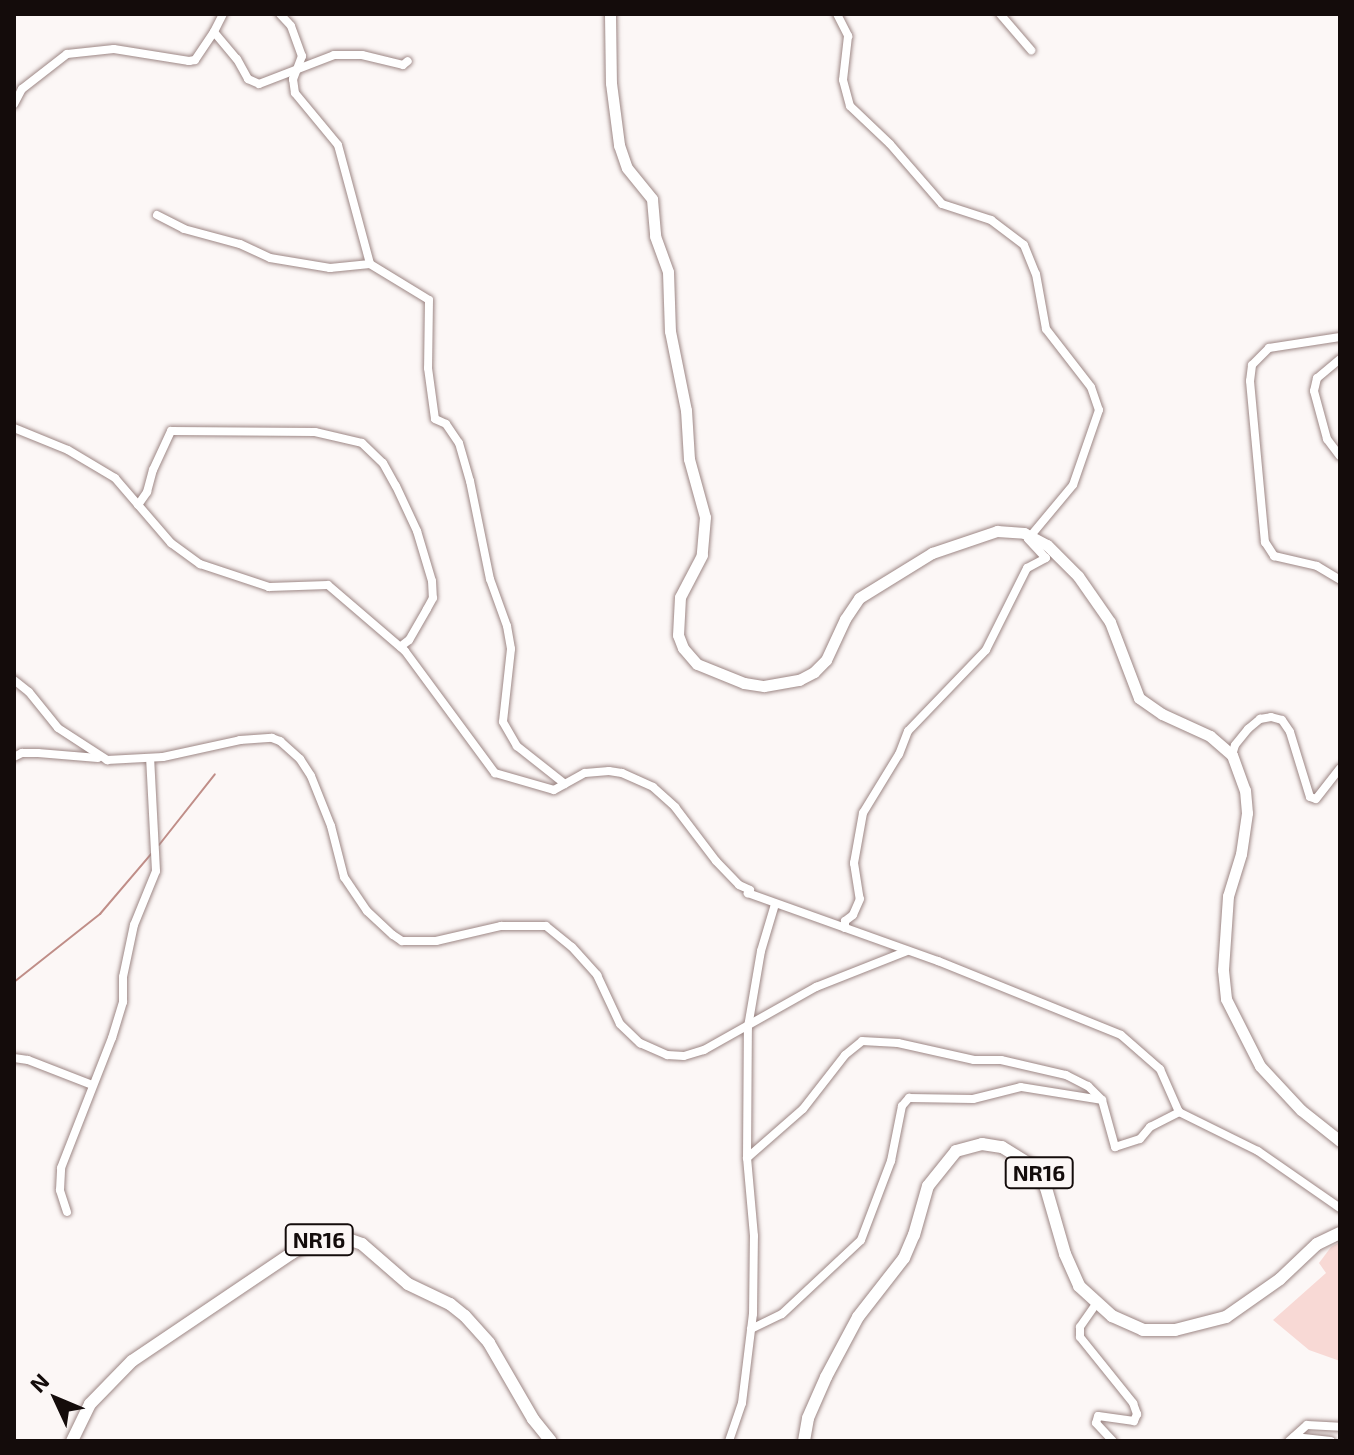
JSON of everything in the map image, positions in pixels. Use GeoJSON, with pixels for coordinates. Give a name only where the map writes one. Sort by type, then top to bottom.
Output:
{"type":"FeatureCollection","features":[{"type":"Feature","properties":{"kind":"main road"},"geometry":{"type":"LineString","coordinates":[[610,14],[611,83],[619,145],[627,168],[652,199],[655,236],[668,272],[670,326],[686,410],[690,464],[705,517],[702,555],[683,586],[678,609],[679,641],[689,657],[716,673],[750,684],[774,685],[799,680],[814,672],[826,660],[845,619],[864,594],[932,553],[964,539],[1003,531],[1031,535],[1057,553],[1104,613],[1139,698],[1162,714],[1210,736],[1232,755],[1245,790],[1247,813],[1241,854],[1229,884],[1223,970],[1226,999],[1260,1066],[1301,1110],[1340,1141]]}},
{"type":"Feature","properties":{"kind":"main road","name":"NR16"},"geometry":{"type":"LineString","coordinates":[[804,1441],[808,1418],[826,1377],[858,1317],[904,1258],[928,1186],[956,1151],[982,1144],[1002,1147],[1034,1167],[1046,1188],[1065,1254],[1079,1286],[1112,1316],[1143,1330],[1175,1330],[1208,1323],[1250,1302],[1317,1244],[1340,1233]]}},
{"type":"Feature","properties":{"kind":"main road","name":"NR16"},"geometry":{"type":"LineString","coordinates":[[72,1441],[90,1404],[132,1361],[292,1253],[314,1242],[336,1237],[362,1244],[408,1284],[439,1297],[465,1316],[489,1343],[533,1419],[551,1441]]}},
{"type":"Feature","properties":{"kind":"street"},"geometry":{"type":"LineString","coordinates":[[14,104],[22,89],[67,54],[114,49],[195,60],[223,14]]}},
{"type":"Feature","properties":{"kind":"street"},"geometry":{"type":"LineString","coordinates":[[280,14],[291,26],[301,51],[302,60],[295,71],[295,93],[338,145],[370,264]]}},
{"type":"Feature","properties":{"kind":"street"},"geometry":{"type":"LineString","coordinates":[[837,14],[848,36],[843,80],[850,106],[890,144],[942,204],[991,220],[1024,245],[1036,274],[1046,329],[1098,401],[1099,415],[1085,445],[1073,485],[1031,535],[1031,543],[1046,558],[1027,568],[999,631],[986,650],[908,731],[899,754],[863,813],[854,863],[860,899],[853,915],[845,921],[845,928]]}},
{"type":"Feature","properties":{"kind":"street"},"geometry":{"type":"LineString","coordinates":[[1000,14],[1031,50]]}},
{"type":"Feature","properties":{"kind":"street"},"geometry":{"type":"LineString","coordinates":[[214,32],[237,59],[248,79],[263,84],[344,54],[392,60],[403,65],[408,61]]}},
{"type":"Feature","properties":{"kind":"street"},"geometry":{"type":"LineString","coordinates":[[157,215],[193,232],[240,244],[270,258],[330,268],[370,264],[429,300],[428,368],[435,419],[446,424],[459,443],[490,579],[507,626],[511,649],[503,722],[517,746],[565,784]]}},
{"type":"Feature","properties":{"kind":"street"},"geometry":{"type":"LineString","coordinates":[[1339,577],[1317,566],[1274,556],[1265,542],[1250,381],[1252,365],[1269,348],[1340,337]]}},
{"type":"Feature","properties":{"kind":"street"},"geometry":{"type":"LineString","coordinates":[[1340,359],[1321,374],[1314,391],[1326,436],[1340,456]]}},
{"type":"Feature","properties":{"kind":"street"},"geometry":{"type":"LineString","coordinates":[[14,428],[45,439],[100,468],[121,484],[171,543],[200,564],[269,587],[327,585],[400,647],[419,668],[491,770],[502,777],[554,790],[585,773],[602,770],[622,773],[653,787],[675,807],[739,885],[775,904],[908,951],[1127,1039],[1160,1069],[1179,1112],[1258,1151],[1340,1208]]}},
{"type":"Feature","properties":{"kind":"street"},"geometry":{"type":"LineString","coordinates":[[138,505],[147,492],[153,470],[171,431],[281,430],[331,434],[362,443],[383,463],[396,486],[417,531],[432,581],[433,598],[409,640],[400,647]]}},
{"type":"Feature","properties":{"kind":"street"},"geometry":{"type":"LineString","coordinates":[[14,680],[29,692],[58,728],[107,760]]}},
{"type":"Feature","properties":{"kind":"street"},"geometry":{"type":"LineString","coordinates":[[1232,755],[1235,745],[1248,729],[1260,719],[1271,717],[1282,720],[1290,732],[1310,797],[1316,799],[1340,768]]}},
{"type":"Feature","properties":{"kind":"street"},"geometry":{"type":"LineString","coordinates":[[14,757],[22,753],[67,753],[107,760],[150,758],[240,740],[277,740],[300,759],[311,776],[331,826],[344,877],[367,911],[402,941],[436,941],[514,924],[546,926],[588,963],[607,990],[614,1017],[640,1043],[667,1055],[684,1056],[748,1027],[816,987],[908,951]]}},
{"type":"Feature","properties":{"kind":"street"},"geometry":{"type":"LineString","coordinates":[[67,1212],[60,1190],[61,1168],[123,1002],[123,977],[134,925],[156,871],[150,758]]}},
{"type":"Feature","properties":{"kind":"street"},"geometry":{"type":"LineString","coordinates":[[729,1441],[742,1403],[751,1329],[754,1236],[747,1158],[748,1027],[761,951],[775,904]]}},
{"type":"Feature","properties":{"kind":"street"},"geometry":{"type":"LineString","coordinates":[[747,1158],[803,1109],[845,1055],[862,1041],[898,1043],[974,1060],[1001,1060],[1058,1073],[1088,1086],[1102,1100],[1112,1142],[1116,1147],[1140,1139],[1150,1127],[1179,1112]]}},
{"type":"Feature","properties":{"kind":"street"},"geometry":{"type":"LineString","coordinates":[[14,1058],[28,1060],[92,1085]]}},
{"type":"Feature","properties":{"kind":"street"},"geometry":{"type":"LineString","coordinates":[[751,1329],[782,1314],[861,1240],[891,1161],[902,1106],[909,1098],[973,1099],[1021,1087],[1102,1100]]}},
{"type":"Feature","properties":{"kind":"street"},"geometry":{"type":"LineString","coordinates":[[1096,1304],[1080,1327],[1080,1337],[1133,1403],[1137,1414],[1134,1421],[1098,1416],[1096,1423],[1113,1441]]}},
{"type":"Feature","properties":{"kind":"street"},"geometry":{"type":"LineString","coordinates":[[1291,1439],[1307,1425],[1340,1427]]}},
{"type":"Feature","properties":{"kind":"street"},"geometry":{"type":"LineString","coordinates":[[1291,1439],[1331,1441]]}},
{"type":"Feature","properties":{"kind":"shaded area"},"geometry":{"type":"Polygon","coordinates":[[[1340,1242],[1340,1361],[1309,1350],[1273,1320],[1326,1273],[1319,1263],[1331,1247],[1340,1242]]]}},
{"type":"Feature","properties":{"kind":"waterway"},"geometry":{"type":"LineString","coordinates":[[159,845],[215,774]]}},
{"type":"Feature","properties":{"kind":"waterway"},"geometry":{"type":"LineString","coordinates":[[14,982],[100,914],[152,853]]}}]}
